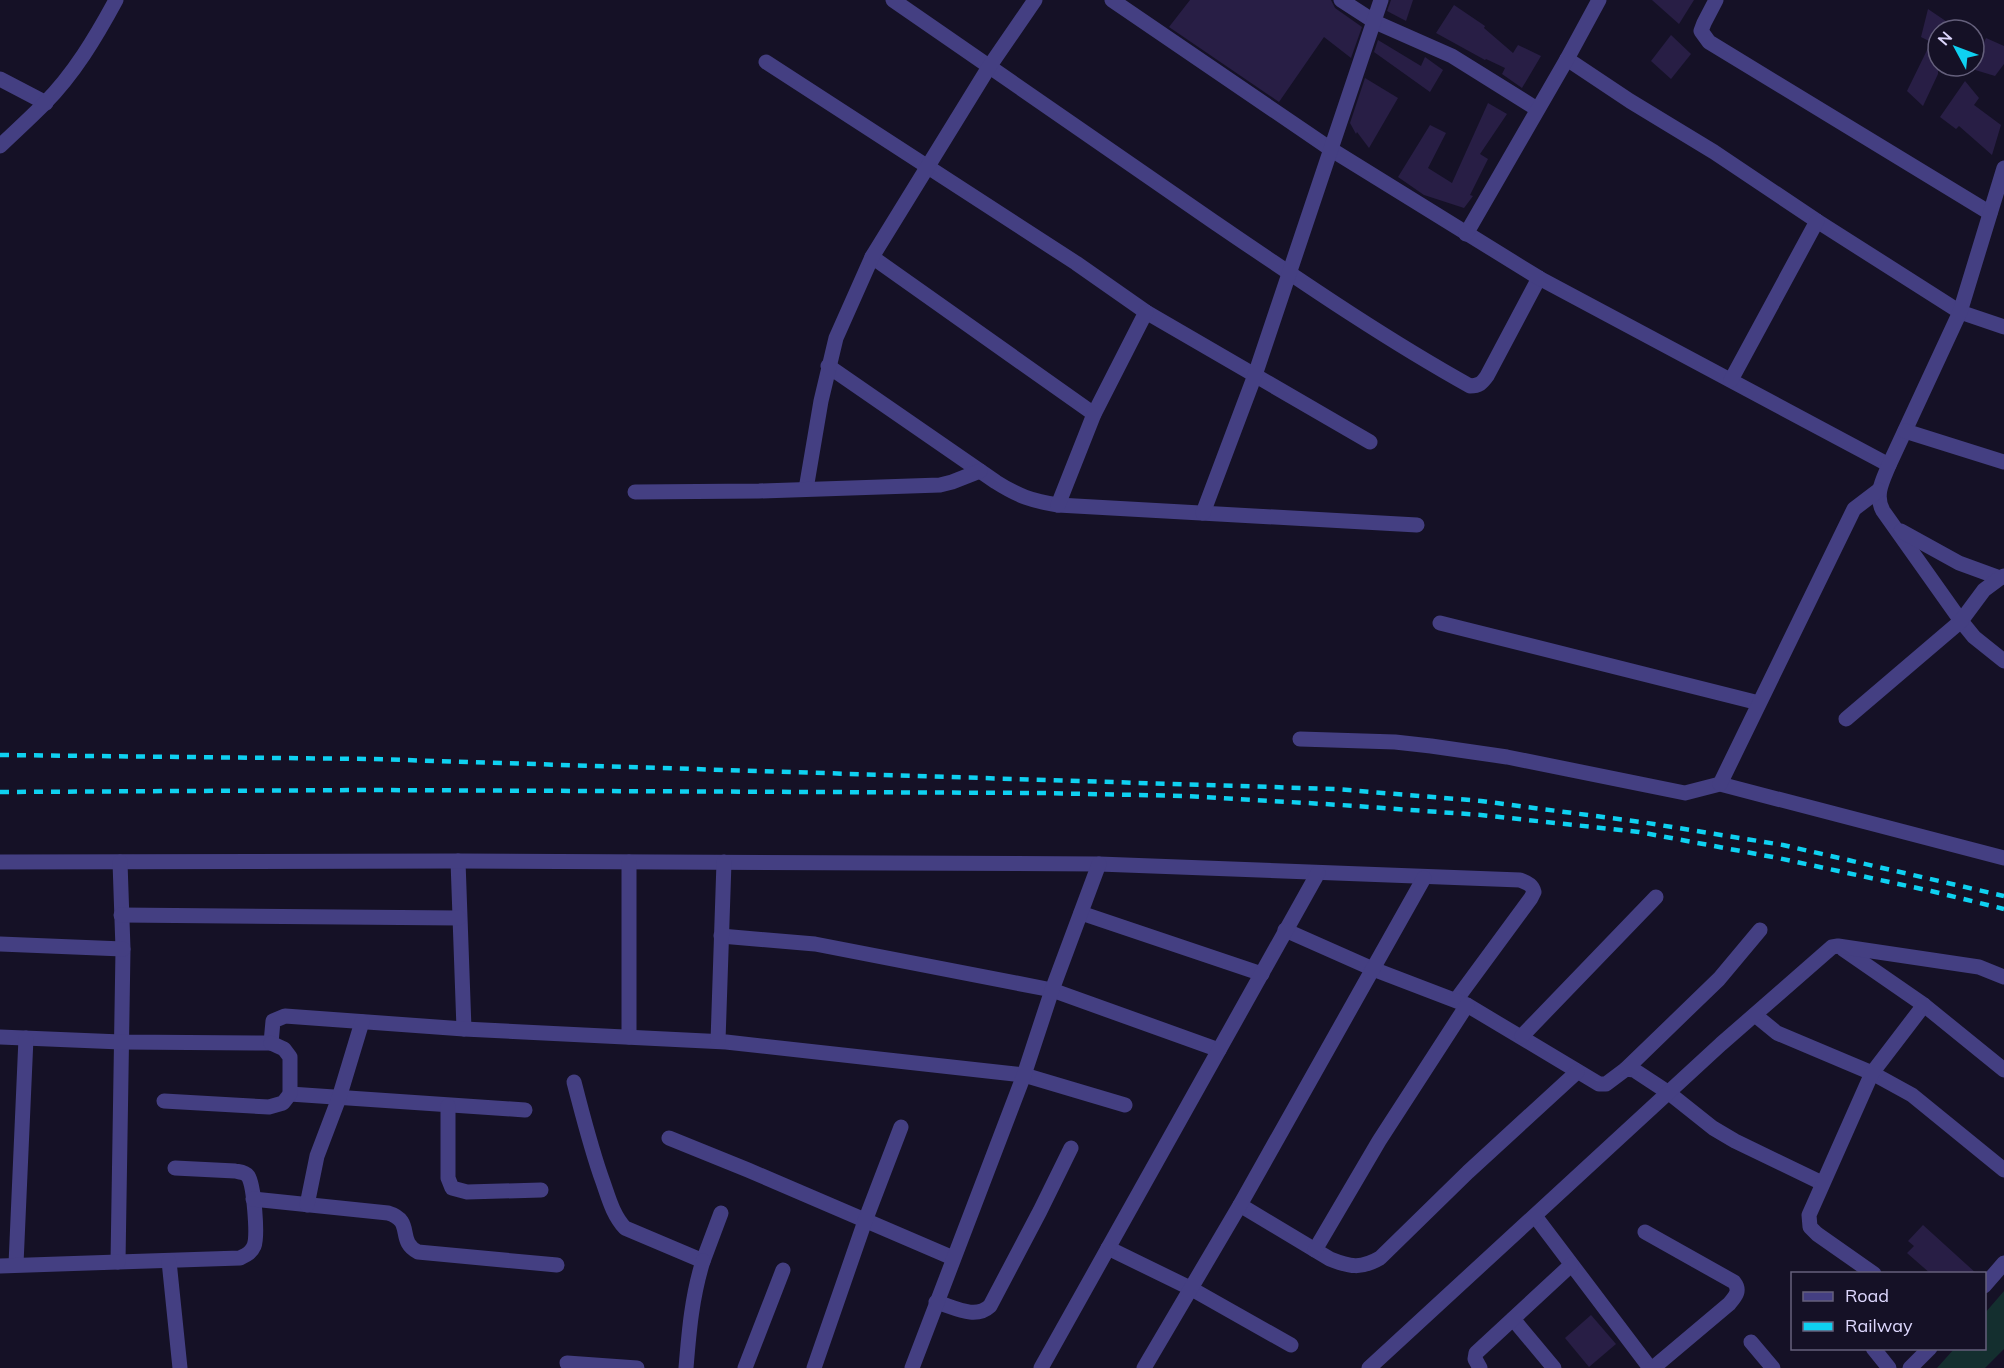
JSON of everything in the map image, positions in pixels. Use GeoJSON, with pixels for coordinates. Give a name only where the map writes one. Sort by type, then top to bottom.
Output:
{"type":"FeatureCollection","features":[{"type":"Feature","properties":{"kind":"street"},"geometry":{"type":"LineString","coordinates":[[0,146],[46,103],[88,49],[116,0]]}},
{"type":"Feature","properties":{"kind":"street"},"geometry":{"type":"LineString","coordinates":[[893,0],[1290,274],[1431,365],[1470,386],[1482,383],[1487,376],[1539,278]]}},
{"type":"Feature","properties":{"kind":"street"},"geometry":{"type":"LineString","coordinates":[[806,489],[828,366],[843,320],[872,257],[989,67],[1035,0]]}},
{"type":"Feature","properties":{"kind":"street"},"geometry":{"type":"LineString","coordinates":[[1112,0],[1332,150],[1539,278],[1889,465]]}},
{"type":"Feature","properties":{"kind":"street"},"geometry":{"type":"LineString","coordinates":[[1341,0],[1375,22],[1452,56],[1537,110]]}},
{"type":"Feature","properties":{"kind":"street"},"geometry":{"type":"LineString","coordinates":[[1203,513],[1256,375],[1381,0]]}},
{"type":"Feature","properties":{"kind":"street"},"geometry":{"type":"LineString","coordinates":[[1466,234],[1567,60],[1599,0]]}},
{"type":"Feature","properties":{"kind":"street"},"geometry":{"type":"LineString","coordinates":[[1716,0],[1701,31],[1709,42],[1990,213]]}},
{"type":"Feature","properties":{"kind":"street"},"geometry":{"type":"LineString","coordinates":[[1567,60],[1714,152],[1960,312],[2004,327]]}},
{"type":"Feature","properties":{"kind":"street"},"geometry":{"type":"LineString","coordinates":[[766,62],[1076,263],[1146,312],[1370,442]]}},
{"type":"Feature","properties":{"kind":"street"},"geometry":{"type":"LineString","coordinates":[[0,79],[46,103]]}},
{"type":"Feature","properties":{"kind":"street"},"geometry":{"type":"LineString","coordinates":[[2004,168],[1960,312],[1879,490],[1880,505],[1961,621],[1974,637],[2004,661]]}},
{"type":"Feature","properties":{"kind":"street"},"geometry":{"type":"LineString","coordinates":[[1731,380],[1818,221]]}},
{"type":"Feature","properties":{"kind":"street"},"geometry":{"type":"LineString","coordinates":[[872,257],[1094,414]]}},
{"type":"Feature","properties":{"kind":"street"},"geometry":{"type":"LineString","coordinates":[[1058,505],[1094,414],[1146,312]]}},
{"type":"Feature","properties":{"kind":"street"},"geometry":{"type":"LineString","coordinates":[[828,366],[980,471],[1024,498],[1058,505],[1417,525]]}},
{"type":"Feature","properties":{"kind":"street"},"geometry":{"type":"LineString","coordinates":[[1905,431],[2004,462]]}},
{"type":"Feature","properties":{"kind":"street"},"geometry":{"type":"LineString","coordinates":[[635,492],[940,484],[952,482],[980,471]]}},
{"type":"Feature","properties":{"kind":"street"},"geometry":{"type":"LineString","coordinates":[[1720,784],[1854,509],[1879,490]]}},
{"type":"Feature","properties":{"kind":"street"},"geometry":{"type":"LineString","coordinates":[[1896,528],[1959,563],[2002,577]]}},
{"type":"Feature","properties":{"kind":"street"},"geometry":{"type":"LineString","coordinates":[[1846,719],[1961,621],[1984,590],[2002,577]]}},
{"type":"Feature","properties":{"kind":"street"},"geometry":{"type":"LineString","coordinates":[[1440,623],[1759,703]]}},
{"type":"Feature","properties":{"kind":"street"},"geometry":{"type":"LineString","coordinates":[[1300,739],[1395,742],[1452,749],[1507,757],[1685,792],[1720,784],[2004,858]]}},
{"type":"Feature","properties":{"kind":"street"},"geometry":{"type":"LineString","coordinates":[[458,861],[464,1029]]}},
{"type":"Feature","properties":{"kind":"street"},"geometry":{"type":"LineString","coordinates":[[0,862],[458,861],[1099,864],[1520,880],[1533,887],[1534,892],[1531,898],[1462,1003],[1315,1250]]}},
{"type":"Feature","properties":{"kind":"street"},"geometry":{"type":"LineString","coordinates":[[118,1262],[123,950],[120,862]]}},
{"type":"Feature","properties":{"kind":"street"},"geometry":{"type":"LineString","coordinates":[[629,862],[629,1037]]}},
{"type":"Feature","properties":{"kind":"street"},"geometry":{"type":"LineString","coordinates":[[718,1041],[724,862]]}},
{"type":"Feature","properties":{"kind":"street"},"geometry":{"type":"LineString","coordinates":[[912,1368],[952,1258],[1024,1075],[1052,990],[1099,864]]}},
{"type":"Feature","properties":{"kind":"street"},"geometry":{"type":"LineString","coordinates":[[1041,1368],[1318,873]]}},
{"type":"Feature","properties":{"kind":"street"},"geometry":{"type":"LineString","coordinates":[[1147,1367],[1424,878]]}},
{"type":"Feature","properties":{"kind":"street"},"geometry":{"type":"LineString","coordinates":[[1522,1036],[1656,897]]}},
{"type":"Feature","properties":{"kind":"street"},"geometry":{"type":"LineString","coordinates":[[1081,913],[1262,975]]}},
{"type":"Feature","properties":{"kind":"street"},"geometry":{"type":"LineString","coordinates":[[121,915],[459,918]]}},
{"type":"Feature","properties":{"kind":"street"},"geometry":{"type":"LineString","coordinates":[[1285,930],[1373,969],[1462,1003],[1522,1036],[1577,1072],[1602,1084],[1606,1084],[1626,1069],[1719,979],[1760,930]]}},
{"type":"Feature","properties":{"kind":"street"},"geometry":{"type":"LineString","coordinates":[[721,936],[815,944],[1052,990],[1219,1050]]}},
{"type":"Feature","properties":{"kind":"street"},"geometry":{"type":"LineString","coordinates":[[0,944],[123,950]]}},
{"type":"Feature","properties":{"kind":"street"},"geometry":{"type":"LineString","coordinates":[[1379,1365],[1535,1216],[1825,951],[1838,946],[1978,967],[2004,977]]}},
{"type":"Feature","properties":{"kind":"street"},"geometry":{"type":"LineString","coordinates":[[1838,946],[1924,1005],[2004,1070]]}},
{"type":"Feature","properties":{"kind":"street"},"geometry":{"type":"LineString","coordinates":[[1871,1272],[1817,1234],[1810,1227],[1809,1215],[1872,1073],[1924,1005]]}},
{"type":"Feature","properties":{"kind":"street"},"geometry":{"type":"LineString","coordinates":[[1755,1015],[1777,1033],[1872,1073],[1912,1095],[2004,1170]]}},
{"type":"Feature","properties":{"kind":"street"},"geometry":{"type":"LineString","coordinates":[[271,1043],[272,1024],[277,1018],[285,1016],[464,1029],[718,1041],[1024,1075],[1125,1106]]}},
{"type":"Feature","properties":{"kind":"street"},"geometry":{"type":"LineString","coordinates":[[307,1205],[317,1156],[339,1098],[362,1022]]}},
{"type":"Feature","properties":{"kind":"street"},"geometry":{"type":"LineString","coordinates":[[0,1037],[121,1042],[271,1043],[284,1049],[290,1057],[290,1094],[283,1103],[269,1107],[164,1101]]}},
{"type":"Feature","properties":{"kind":"street"},"geometry":{"type":"LineString","coordinates":[[16,1264],[26,1038]]}},
{"type":"Feature","properties":{"kind":"street"},"geometry":{"type":"LineString","coordinates":[[1626,1069],[1634,1070],[1669,1093],[1713,1128],[1735,1141],[1822,1184]]}},
{"type":"Feature","properties":{"kind":"street"},"geometry":{"type":"LineString","coordinates":[[1239,1205],[1315,1250],[1344,1264],[1368,1265],[1380,1258],[1468,1172],[1577,1072]]}},
{"type":"Feature","properties":{"kind":"street"},"geometry":{"type":"LineString","coordinates":[[574,1082],[593,1154],[618,1221],[636,1234],[703,1261]]}},
{"type":"Feature","properties":{"kind":"street"},"geometry":{"type":"LineString","coordinates":[[290,1094],[525,1110]]}},
{"type":"Feature","properties":{"kind":"street"},"geometry":{"type":"LineString","coordinates":[[448,1106],[448,1178],[452,1188],[467,1192],[541,1190]]}},
{"type":"Feature","properties":{"kind":"street"},"geometry":{"type":"LineString","coordinates":[[814,1368],[865,1221],[901,1127]]}},
{"type":"Feature","properties":{"kind":"street"},"geometry":{"type":"LineString","coordinates":[[669,1138],[952,1258]]}},
{"type":"Feature","properties":{"kind":"street"},"geometry":{"type":"LineString","coordinates":[[936,1302],[972,1313],[981,1313],[990,1306],[1071,1148]]}},
{"type":"Feature","properties":{"kind":"street"},"geometry":{"type":"LineString","coordinates":[[0,1266],[240,1258],[249,1253],[255,1239],[253,1199],[249,1177],[244,1173],[175,1168]]}},
{"type":"Feature","properties":{"kind":"street"},"geometry":{"type":"LineString","coordinates":[[253,1199],[396,1215],[402,1221],[407,1242],[418,1252],[557,1265]]}},
{"type":"Feature","properties":{"kind":"street"},"geometry":{"type":"LineString","coordinates":[[686,1368],[695,1287],[721,1213]]}},
{"type":"Feature","properties":{"kind":"street"},"geometry":{"type":"LineString","coordinates":[[1535,1216],[1652,1368],[1729,1304],[1738,1292],[1738,1287],[1734,1282],[1645,1232]]}},
{"type":"Feature","properties":{"kind":"street"},"geometry":{"type":"LineString","coordinates":[[1108,1248],[1190,1288],[1291,1345]]}},
{"type":"Feature","properties":{"kind":"street"},"geometry":{"type":"LineString","coordinates":[[169,1261],[175,1367]]}},
{"type":"Feature","properties":{"kind":"street"},"geometry":{"type":"LineString","coordinates":[[1986,1284],[2004,1263]]}},
{"type":"Feature","properties":{"kind":"street"},"geometry":{"type":"LineString","coordinates":[[1479,1368],[1475,1359],[1476,1353],[1571,1265]]}},
{"type":"Feature","properties":{"kind":"street"},"geometry":{"type":"LineString","coordinates":[[744,1368],[783,1270]]}},
{"type":"Feature","properties":{"kind":"street"},"geometry":{"type":"LineString","coordinates":[[1513,1319],[1554,1368]]}},
{"type":"Feature","properties":{"kind":"street"},"geometry":{"type":"LineString","coordinates":[[1751,1342],[1773,1368]]}},
{"type":"Feature","properties":{"kind":"street"},"geometry":{"type":"LineString","coordinates":[[1875,1350],[1889,1368]]}},
{"type":"Feature","properties":{"kind":"street"},"geometry":{"type":"LineString","coordinates":[[1910,1368],[1928,1350]]}},
{"type":"Feature","properties":{"kind":"street"},"geometry":{"type":"LineString","coordinates":[[567,1363],[637,1368]]}},
{"type":"Feature","properties":{"kind":"green space"},"geometry":{"type":"Polygon","coordinates":[[[2004,1291],[2004,1349],[1985,1368],[1937,1368],[1953,1350],[1986,1350],[1986,1312],[2004,1291]]]}},
{"type":"Feature","properties":{"kind":"building"},"geometry":{"type":"Polygon","coordinates":[[[1190,0],[1331,0],[1335,8],[1362,27],[1351,58],[1324,37],[1279,102],[1169,27],[1190,0]]]}},
{"type":"Feature","properties":{"kind":"building"},"geometry":{"type":"Polygon","coordinates":[[[1391,0],[1413,0],[1406,21],[1387,11],[1391,0]]]}},
{"type":"Feature","properties":{"kind":"building"},"geometry":{"type":"Polygon","coordinates":[[[1652,0],[1694,0],[1679,24],[1652,0]]]}},
{"type":"Feature","properties":{"kind":"building"},"geometry":{"type":"Polygon","coordinates":[[[1454,5],[1485,26],[1484,28],[1513,53],[1518,45],[1541,56],[1522,88],[1502,74],[1505,68],[1485,60],[1436,33],[1454,5]]]}},
{"type":"Feature","properties":{"kind":"building"},"geometry":{"type":"Polygon","coordinates":[[[1928,9],[1941,18],[1926,18],[1926,40],[1921,37],[1928,9]]]}},
{"type":"Feature","properties":{"kind":"building"},"geometry":{"type":"Polygon","coordinates":[[[1671,35],[1691,54],[1671,79],[1651,61],[1671,35]]]}},
{"type":"Feature","properties":{"kind":"building"},"geometry":{"type":"Polygon","coordinates":[[[1986,38],[2004,46],[2004,64],[1995,76],[1986,73],[1986,38]]]}},
{"type":"Feature","properties":{"kind":"building"},"geometry":{"type":"Polygon","coordinates":[[[1378,40],[1421,66],[1425,57],[1443,70],[1430,92],[1374,52],[1378,40]]]}},
{"type":"Feature","properties":{"kind":"building"},"geometry":{"type":"Polygon","coordinates":[[[1926,52],[1926,78],[1936,78],[1923,106],[1907,91],[1926,52]]]}},
{"type":"Feature","properties":{"kind":"building"},"geometry":{"type":"Polygon","coordinates":[[[1365,78],[1398,98],[1369,148],[1357,132],[1356,134],[1350,123],[1365,78]]]}},
{"type":"Feature","properties":{"kind":"building"},"geometry":{"type":"Polygon","coordinates":[[[1965,81],[1979,98],[1974,105],[2001,125],[1992,155],[1959,126],[1956,129],[1940,117],[1965,81]]]}},
{"type":"Feature","properties":{"kind":"building"},"geometry":{"type":"Polygon","coordinates":[[[1488,103],[1507,114],[1480,154],[1488,159],[1470,195],[1473,196],[1464,208],[1424,195],[1398,177],[1430,125],[1446,133],[1428,168],[1452,183],[1488,103]]]}},
{"type":"Feature","properties":{"kind":"building"},"geometry":{"type":"Polygon","coordinates":[[[1923,1225],[1975,1272],[1929,1272],[1907,1253],[1914,1246],[1908,1241],[1923,1225]]]}},
{"type":"Feature","properties":{"kind":"building"},"geometry":{"type":"Polygon","coordinates":[[[1591,1315],[1616,1344],[1589,1367],[1565,1338],[1591,1315]]]}},
{"type":"Feature","properties":{"kind":"railway"},"geometry":{"type":"LineString","coordinates":[[0,755],[372,759],[1335,789],[1481,801],[1641,822],[1783,845],[2004,896]]}},
{"type":"Feature","properties":{"kind":"railway"},"geometry":{"type":"LineString","coordinates":[[0,792],[368,790],[1040,793],[1187,796],[1481,815],[1639,832],[1778,858],[2004,909]]}}]}
